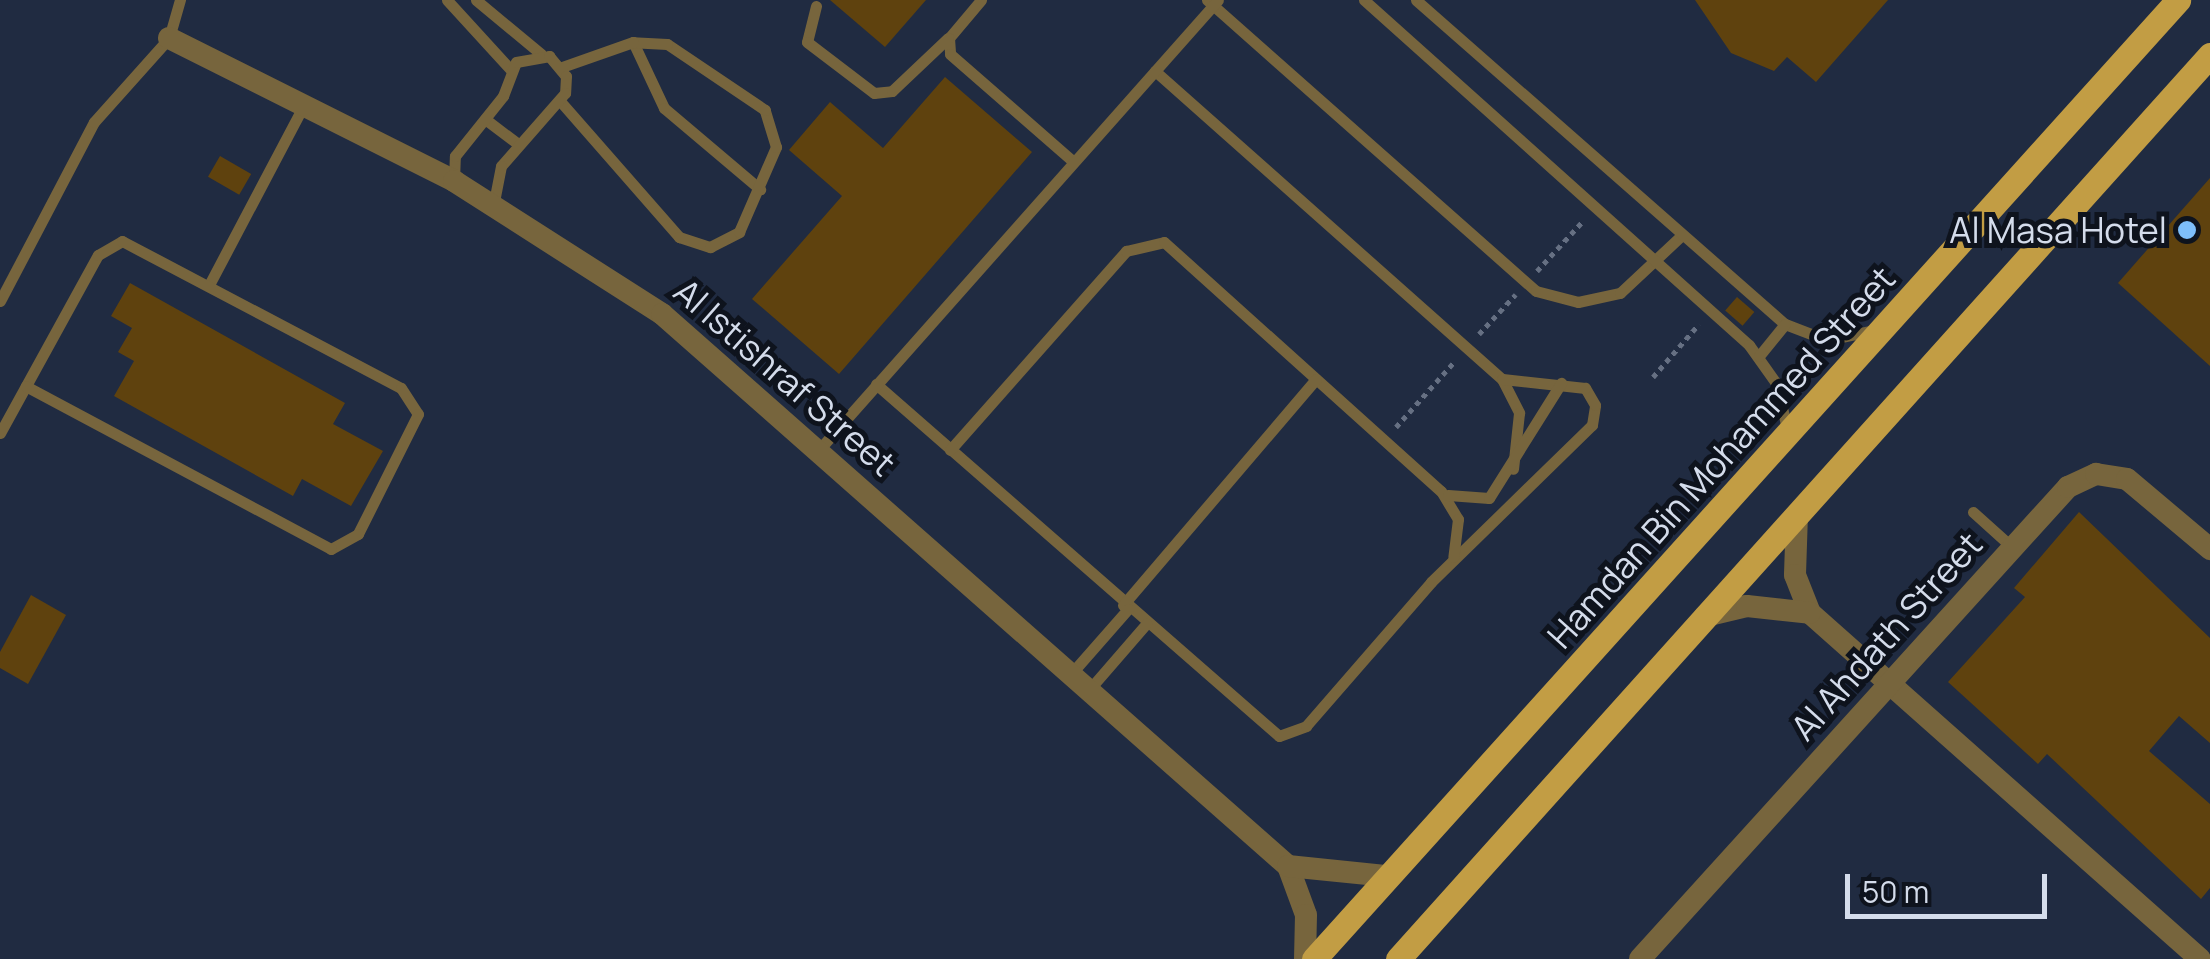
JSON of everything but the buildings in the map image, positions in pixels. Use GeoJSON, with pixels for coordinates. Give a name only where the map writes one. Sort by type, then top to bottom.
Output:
{"type":"FeatureCollection","features":[{"type":"Feature","properties":{"kind":"main road","name":"Hamdan Bin Mohammed Street"},"geometry":{"type":"LineString","coordinates":[[1314,959],[1888,327],[2178,0]]}},
{"type":"Feature","properties":{"kind":"main road"},"geometry":{"type":"LineString","coordinates":[[1398,959],[2210,55]]}},
{"type":"Feature","properties":{"kind":"street","name":"Al Istishraf Street"},"geometry":{"type":"LineString","coordinates":[[168,38],[305,103],[454,181],[631,290],[1288,866],[1306,915],[1305,959]]}},
{"type":"Feature","properties":{"kind":"street","name":"Al Ahdath Street"},"geometry":{"type":"LineString","coordinates":[[1640,959],[2068,487],[2112,474],[2210,549]]}},
{"type":"Feature","properties":{"kind":"street"},"geometry":{"type":"LineString","coordinates":[[1798,514],[1795,575],[1810,613],[2187,955]]}},
{"type":"Feature","properties":{"kind":"street"},"geometry":{"type":"LineString","coordinates":[[1706,616],[1747,606],[1810,613]]}},
{"type":"Feature","properties":{"kind":"street"},"geometry":{"type":"LineString","coordinates":[[1288,866],[1387,876]]}},
{"type":"Feature","properties":{"kind":"lane"},"geometry":{"type":"LineString","coordinates":[[0,300],[94,122],[168,38],[180,0]]}},
{"type":"Feature","properties":{"kind":"lane"},"geometry":{"type":"LineString","coordinates":[[448,0],[511,70]]}},
{"type":"Feature","properties":{"kind":"lane"},"geometry":{"type":"LineString","coordinates":[[476,0],[562,67]]}},
{"type":"Feature","properties":{"kind":"lane"},"geometry":{"type":"LineString","coordinates":[[816,6],[803,30],[807,42],[874,93],[892,91],[949,38],[981,0]]}},
{"type":"Feature","properties":{"kind":"lane"},"geometry":{"type":"LineString","coordinates":[[1364,0],[1759,356],[1788,436]]}},
{"type":"Feature","properties":{"kind":"lane"},"geometry":{"type":"LineString","coordinates":[[1416,0],[1680,236],[1785,324],[1827,340],[1888,327]]}},
{"type":"Feature","properties":{"kind":"lane"},"geometry":{"type":"LineString","coordinates":[[817,452],[1213,2],[1525,284],[1592,301],[1633,286],[1680,236]]}},
{"type":"Feature","properties":{"kind":"lane"},"geometry":{"type":"LineString","coordinates":[[949,38],[950,54],[1074,162]]}},
{"type":"Feature","properties":{"kind":"lane"},"geometry":{"type":"LineString","coordinates":[[560,101],[640,202],[694,245],[740,232],[776,147],[765,110],[682,51],[633,42],[562,67]]}},
{"type":"Feature","properties":{"kind":"lane"},"geometry":{"type":"LineString","coordinates":[[633,42],[664,108],[760,189]]}},
{"type":"Feature","properties":{"kind":"lane"},"geometry":{"type":"LineString","coordinates":[[454,181],[455,156],[485,119],[511,70],[541,54]]}},
{"type":"Feature","properties":{"kind":"lane"},"geometry":{"type":"LineString","coordinates":[[494,204],[496,178],[518,144],[560,101],[562,67]]}},
{"type":"Feature","properties":{"kind":"lane"},"geometry":{"type":"LineString","coordinates":[[1155,71],[1502,379],[1519,413],[1513,468]]}},
{"type":"Feature","properties":{"kind":"lane"},"geometry":{"type":"LineString","coordinates":[[209,285],[305,103]]}},
{"type":"Feature","properties":{"kind":"lane"},"geometry":{"type":"LineString","coordinates":[[485,119],[518,144]]}},
{"type":"Feature","properties":{"kind":"lane"},"geometry":{"type":"LineString","coordinates":[[950,450],[1126,252],[1151,240],[1176,250],[1441,491],[1459,530],[1452,562]]}},
{"type":"Feature","properties":{"kind":"lane"},"geometry":{"type":"LineString","coordinates":[[0,433],[26,386],[105,247],[130,242],[413,398],[416,423],[346,546],[323,547],[26,386]]}},
{"type":"Feature","properties":{"kind":"lane"},"geometry":{"type":"LineString","coordinates":[[1759,356],[1785,324]]}},
{"type":"Feature","properties":{"kind":"lane"},"geometry":{"type":"LineString","coordinates":[[1070,674],[1316,379]]}},
{"type":"Feature","properties":{"kind":"lane"},"geometry":{"type":"LineString","coordinates":[[876,384],[1265,732],[1294,734],[1452,562],[1592,425],[1592,396],[1561,383],[1502,379]]}},
{"type":"Feature","properties":{"kind":"lane"},"geometry":{"type":"LineString","coordinates":[[1441,491],[1480,502],[1513,468],[1561,383]]}},
{"type":"Feature","properties":{"kind":"lane"},"geometry":{"type":"LineString","coordinates":[[1973,512],[2013,548]]}},
{"type":"Feature","properties":{"kind":"lane"},"geometry":{"type":"LineString","coordinates":[[1088,691],[1146,624]]}},
{"type":"Feature","properties":{"kind":"path"},"geometry":{"type":"LineString","coordinates":[[1384,440],[1596,208]]}},
{"type":"Feature","properties":{"kind":"path"},"geometry":{"type":"LineString","coordinates":[[1653,377],[1711,310]]}},
{"type":"Feature","properties":{"kind":"place","name":"Al Masa Hotel"},"geometry":{"type":"Point","coordinates":[2187,230]}}]}
